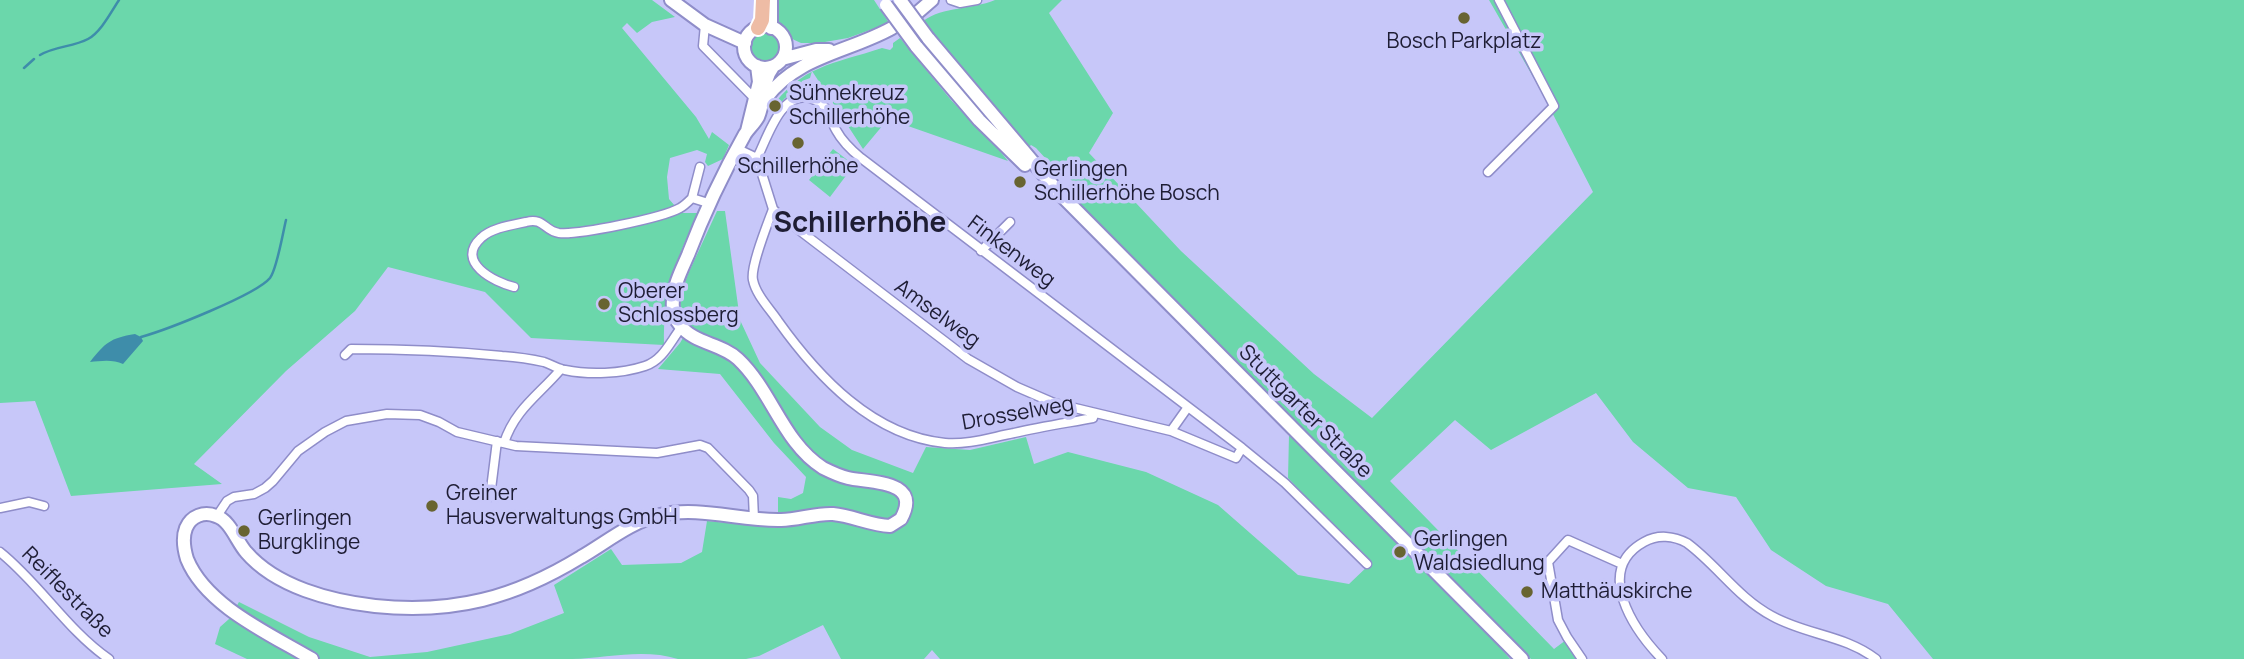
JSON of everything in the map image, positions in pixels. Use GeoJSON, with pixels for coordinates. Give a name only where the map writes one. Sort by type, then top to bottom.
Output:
{"type":"FeatureCollection","features":[{"type":"Feature","properties":{"kind":"highway"},"geometry":{"type":"LineString","coordinates":[[764,0],[764,28]]}},
{"type":"Feature","properties":{"kind":"main road"},"geometry":{"type":"LineString","coordinates":[[671,0],[705,25],[745,43]]}},
{"type":"Feature","properties":{"kind":"main road"},"geometry":{"type":"LineString","coordinates":[[764,28],[771,0]]}},
{"type":"Feature","properties":{"kind":"main road","name":"Stuttgarter Straße"},"geometry":{"type":"LineString","coordinates":[[900,0],[987,120]]}},
{"type":"Feature","properties":{"kind":"main road"},"geometry":{"type":"LineString","coordinates":[[917,13],[932,0]]}},
{"type":"Feature","properties":{"kind":"main road","name":"Stuttgarter Straße"},"geometry":{"type":"LineString","coordinates":[[884,2],[916,46],[987,120],[1522,659]]}},
{"type":"Feature","properties":{"kind":"main road"},"geometry":{"type":"LineString","coordinates":[[312,659],[228,609],[196,578],[185,552],[184,533],[193,518],[209,514],[217,516],[253,559],[271,573],[295,585],[324,595],[373,606],[430,608],[478,602],[534,583],[640,521],[660,515],[687,512],[783,520],[831,514],[890,526],[896,524],[903,515],[904,499],[898,490],[889,483],[847,478],[818,464],[798,446],[739,360],[723,348],[698,339],[681,328],[674,313],[674,292],[708,203],[747,131],[759,100],[769,72],[786,48],[778,31],[764,28],[749,34],[745,43],[746,55],[757,66],[759,100]]}},
{"type":"Feature","properties":{"kind":"main road"},"geometry":{"type":"LineString","coordinates":[[759,100],[797,68],[838,49],[874,38],[892,28]]}},
{"type":"Feature","properties":{"kind":"main road"},"geometry":{"type":"LineString","coordinates":[[785,42],[816,50]]}},
{"type":"Feature","properties":{"kind":"main road"},"geometry":{"type":"LineString","coordinates":[[757,66],[777,63],[816,50],[838,49]]}},
{"type":"Feature","properties":{"kind":"street"},"geometry":{"type":"LineString","coordinates":[[951,0],[960,3],[977,0]]}},
{"type":"Feature","properties":{"kind":"street"},"geometry":{"type":"LineString","coordinates":[[1488,172],[1554,106],[1499,0]]}},
{"type":"Feature","properties":{"kind":"street"},"geometry":{"type":"LineString","coordinates":[[705,25],[703,47],[759,100]]}},
{"type":"Feature","properties":{"kind":"street","name":"Finkenweg"},"geometry":{"type":"LineString","coordinates":[[758,158],[781,109],[796,98],[815,100],[825,108],[840,137],[850,149],[1242,448]]}},
{"type":"Feature","properties":{"kind":"street"},"geometry":{"type":"LineString","coordinates":[[738,149],[758,158],[773,208]]}},
{"type":"Feature","properties":{"kind":"street"},"geometry":{"type":"LineString","coordinates":[[514,287],[493,281],[477,265],[473,257],[474,247],[480,238],[530,220],[561,233],[608,227],[677,210],[692,198],[699,167]]}},
{"type":"Feature","properties":{"kind":"street"},"geometry":{"type":"LineString","coordinates":[[692,198],[708,203]]}},
{"type":"Feature","properties":{"kind":"street","name":"Drosselweg"},"geometry":{"type":"LineString","coordinates":[[773,208],[755,262],[755,286],[786,332],[818,371],[875,419],[930,441],[958,443],[1093,418],[1094,413]]}},
{"type":"Feature","properties":{"kind":"street","name":"Amselweg"},"geometry":{"type":"LineString","coordinates":[[773,208],[806,237],[968,359],[1029,392],[1054,403],[1171,431],[1236,458],[1242,448]]}},
{"type":"Feature","properties":{"kind":"street"},"geometry":{"type":"LineString","coordinates":[[981,251],[1010,222]]}},
{"type":"Feature","properties":{"kind":"street"},"geometry":{"type":"LineString","coordinates":[[345,355],[351,349],[504,356],[546,363],[561,369],[598,372],[625,370],[646,365],[664,352],[681,328]]}},
{"type":"Feature","properties":{"kind":"street"},"geometry":{"type":"LineString","coordinates":[[490,498],[500,442],[520,411],[561,369]]}},
{"type":"Feature","properties":{"kind":"street"},"geometry":{"type":"LineString","coordinates":[[1171,431],[1188,407]]}},
{"type":"Feature","properties":{"kind":"street"},"geometry":{"type":"LineString","coordinates":[[217,516],[227,501],[234,497],[254,494],[265,488],[298,451],[325,432],[346,421],[387,414],[420,415],[457,432],[516,446],[657,453],[700,445],[708,448],[749,490],[758,519]]}},
{"type":"Feature","properties":{"kind":"street"},"geometry":{"type":"LineString","coordinates":[[1242,448],[1285,483],[1367,564]]}},
{"type":"Feature","properties":{"kind":"street"},"geometry":{"type":"LineString","coordinates":[[0,508],[30,502],[44,506]]}},
{"type":"Feature","properties":{"kind":"street"},"geometry":{"type":"LineString","coordinates":[[1662,659],[1641,635],[1626,608],[1621,591],[1622,564],[1635,548],[1648,540],[1665,537],[1680,539],[1694,548],[1744,597],[1766,613],[1790,624],[1852,644],[1876,659]]}},
{"type":"Feature","properties":{"kind":"street"},"geometry":{"type":"LineString","coordinates":[[1582,659],[1558,620],[1548,562],[1568,540],[1622,564]]}},
{"type":"Feature","properties":{"kind":"street","name":"Reiflestraße"},"geometry":{"type":"LineString","coordinates":[[0,552],[35,585],[79,635],[109,659]]}},
{"type":"Feature","properties":{"kind":"green space"},"geometry":{"type":"Polygon","coordinates":[[[0,0],[652,0],[675,17],[652,22],[637,33],[627,23],[622,28],[696,117],[709,139],[712,132],[729,145],[723,159],[708,166],[705,162],[707,154],[697,150],[670,158],[667,177],[669,199],[681,213],[698,213],[672,277],[666,308],[664,345],[531,338],[485,292],[388,267],[355,311],[286,371],[194,464],[222,484],[71,496],[35,401],[0,403],[0,0]]]}},
{"type":"Feature","properties":{"kind":"green space"},"geometry":{"type":"Polygon","coordinates":[[[775,0],[874,0],[889,23],[848,38],[801,43],[790,38],[774,18],[775,0]]]}},
{"type":"Feature","properties":{"kind":"green space"},"geometry":{"type":"Polygon","coordinates":[[[995,0],[1062,0],[1049,13],[1113,113],[1089,153],[1181,251],[1314,374],[1372,418],[1593,192],[1540,89],[1489,0],[2244,0],[2244,659],[1933,659],[1888,604],[1826,586],[1771,550],[1736,497],[1688,488],[1633,442],[1596,393],[1491,450],[1455,420],[1390,481],[1554,649],[1566,640],[1579,659],[1531,659],[1120,249],[1083,208],[1070,189],[1073,182],[1062,170],[1057,171],[1036,148],[1031,145],[1029,147],[1018,137],[923,21],[949,10],[995,0]]]}},
{"type":"Feature","properties":{"kind":"green space"},"geometry":{"type":"Polygon","coordinates":[[[765,32],[771,33],[779,41],[779,53],[771,61],[765,62],[759,61],[751,53],[750,47],[751,41],[759,33],[765,32]]]}},
{"type":"Feature","properties":{"kind":"green space"},"geometry":{"type":"Polygon","coordinates":[[[900,38],[951,100],[1008,161],[888,119],[863,149],[812,72],[882,48],[890,50],[893,43],[900,38]]]}},
{"type":"Feature","properties":{"kind":"green space"},"geometry":{"type":"Polygon","coordinates":[[[812,72],[810,78],[802,81],[796,93],[785,98],[774,111],[770,110],[794,84],[812,72]]]}},
{"type":"Feature","properties":{"kind":"green space"},"geometry":{"type":"Polygon","coordinates":[[[833,149],[854,165],[830,197],[809,180],[833,149]]]}},
{"type":"Feature","properties":{"kind":"green space"},"geometry":{"type":"Polygon","coordinates":[[[717,211],[725,211],[740,320],[760,363],[820,427],[852,450],[913,473],[926,447],[970,450],[1026,437],[1034,464],[1068,452],[1146,472],[1218,505],[1298,575],[1349,584],[1370,564],[1288,478],[1289,435],[1484,628],[1510,659],[940,659],[932,650],[924,659],[841,659],[823,625],[759,656],[746,659],[678,659],[638,654],[572,659],[247,659],[215,644],[220,627],[229,619],[239,602],[309,637],[370,657],[427,652],[510,634],[564,613],[554,585],[611,549],[622,565],[681,563],[702,552],[707,521],[778,528],[778,497],[791,499],[803,493],[806,477],[774,443],[720,374],[658,369],[680,343],[690,326],[679,300],[717,211]]]}},
{"type":"Feature","properties":{"kind":"water"},"geometry":{"type":"Polygon","coordinates":[[[135,334],[143,341],[123,364],[111,361],[90,362],[109,342],[135,334]]]}},
{"type":"Feature","properties":{"kind":"waterway"},"geometry":{"type":"LineString","coordinates":[[40,55],[93,36],[119,0]]}},
{"type":"Feature","properties":{"kind":"waterway"},"geometry":{"type":"LineString","coordinates":[[24,68],[34,59]]}},
{"type":"Feature","properties":{"kind":"waterway"},"geometry":{"type":"LineString","coordinates":[[141,337],[210,311],[270,278],[286,220]]}},
{"type":"Feature","properties":{"kind":"place","name":"Bosch Parkplatz"},"geometry":{"type":"Point","coordinates":[1464,18]}},
{"type":"Feature","properties":{"kind":"place","name":"Sühnekreuz Schillerhöhe"},"geometry":{"type":"Point","coordinates":[775,106]}},
{"type":"Feature","properties":{"kind":"place","name":"Schillerhöhe"},"geometry":{"type":"Point","coordinates":[798,143]}},
{"type":"Feature","properties":{"kind":"place","name":"Gerlingen Schillerhöhe Bosch"},"geometry":{"type":"Point","coordinates":[1020,182]}},
{"type":"Feature","properties":{"kind":"place","name":"Oberer Schlossberg"},"geometry":{"type":"Point","coordinates":[604,304]}},
{"type":"Feature","properties":{"kind":"place","name":"Greiner Hausverwaltungs GmbH"},"geometry":{"type":"Point","coordinates":[432,506]}},
{"type":"Feature","properties":{"kind":"place","name":"Gerlingen Burgklinge"},"geometry":{"type":"Point","coordinates":[244,531]}},
{"type":"Feature","properties":{"kind":"place","name":"Gerlingen Waldsiedlung"},"geometry":{"type":"Point","coordinates":[1400,552]}},
{"type":"Feature","properties":{"kind":"place","name":"Matthäuskirche"},"geometry":{"type":"Point","coordinates":[1527,592]}},
{"type":"Feature","properties":{"kind":"district","name":"Schillerhöhe"},"geometry":{"type":"Point","coordinates":[860,224]}}]}
